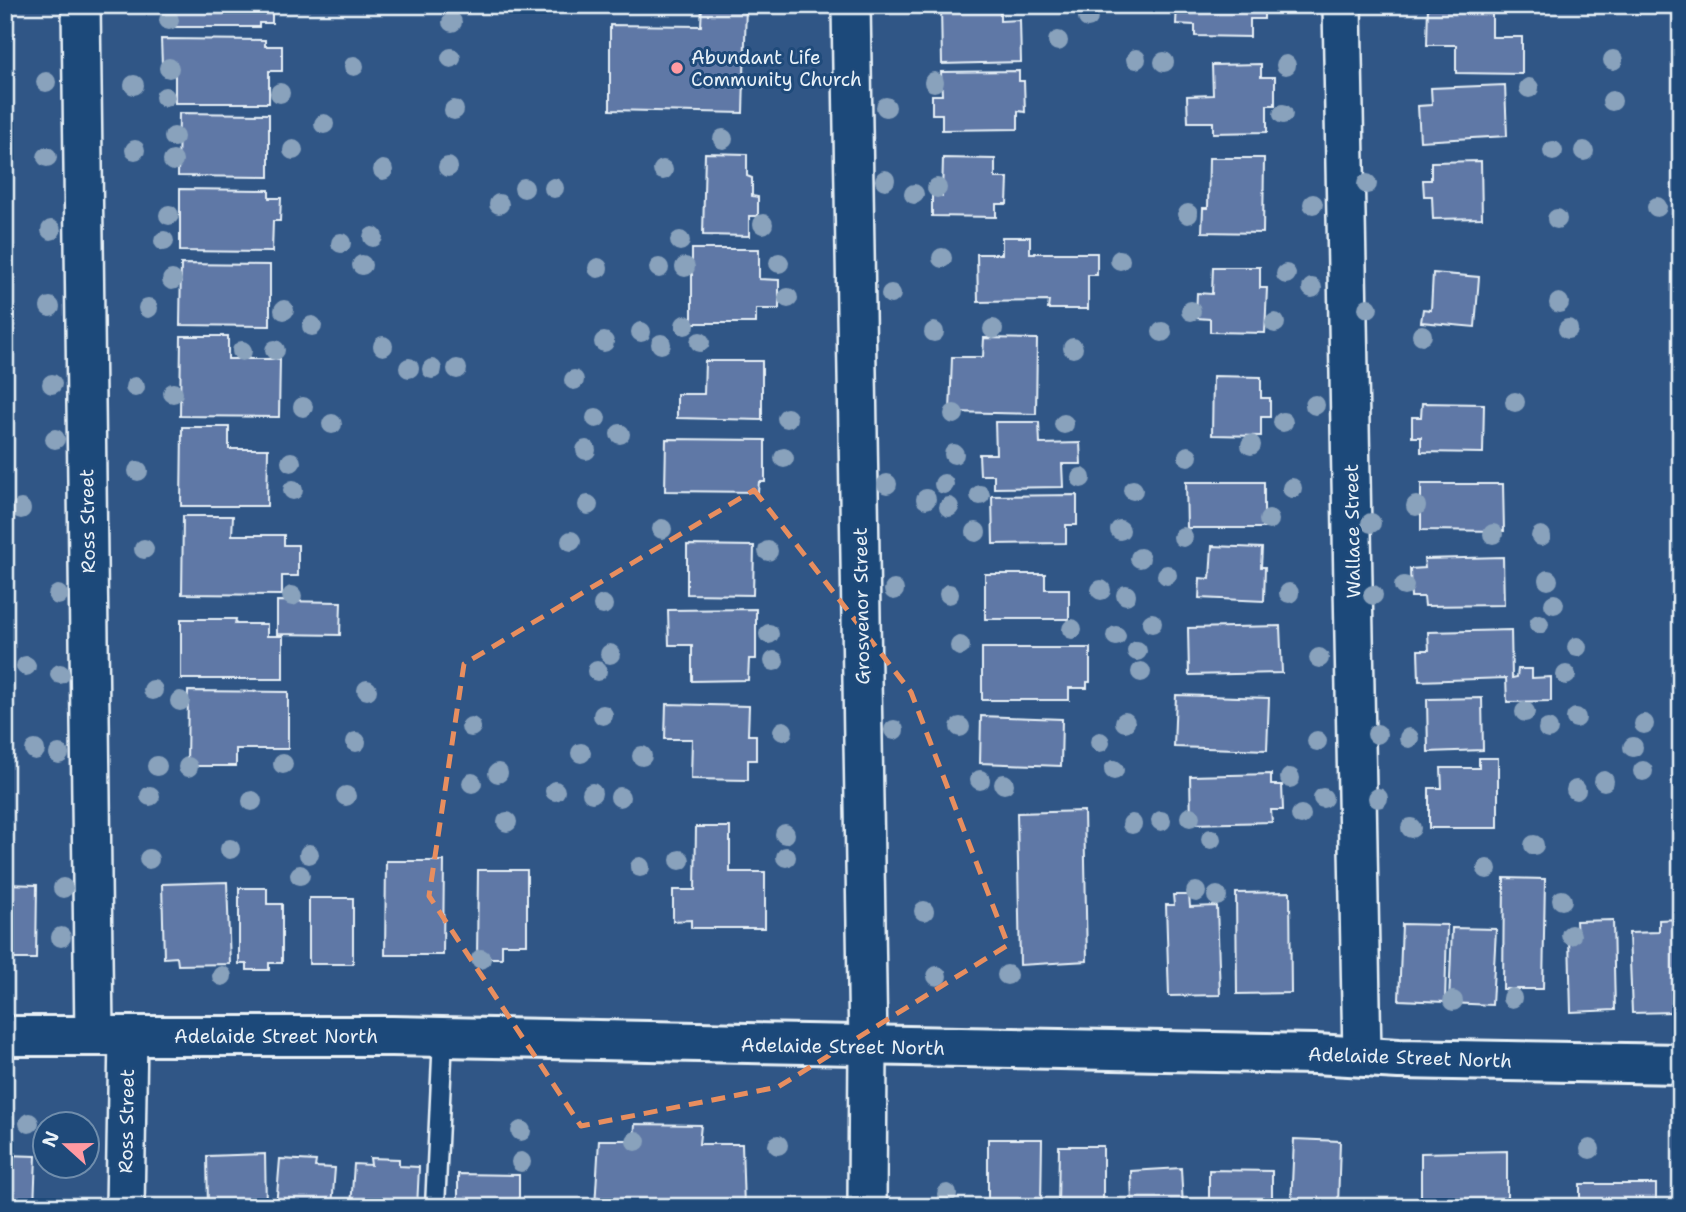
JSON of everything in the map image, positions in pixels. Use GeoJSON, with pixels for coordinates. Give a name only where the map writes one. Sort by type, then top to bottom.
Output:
{"type":"FeatureCollection","features":[{"type":"Feature","properties":{"kind":"main road","name":"Adelaide Street North"},"geometry":{"type":"LineString","coordinates":[[5,1036],[443,1037],[1681,1064]]}},
{"type":"Feature","properties":{"kind":"street","name":"Ross Street"},"geometry":{"type":"LineString","coordinates":[[81,5],[111,1036],[125,1207]]}},
{"type":"Feature","properties":{"kind":"street","name":"Grosvenor Street"},"geometry":{"type":"LineString","coordinates":[[851,5],[868,1046],[867,1207]]}},
{"type":"Feature","properties":{"kind":"street","name":"Wallace Street"},"geometry":{"type":"LineString","coordinates":[[1342,5],[1362,1057]]}},
{"type":"Feature","properties":{"kind":"lane"},"geometry":{"type":"LineString","coordinates":[[435,1207],[443,1037]]}},
{"type":"Feature","properties":{"kind":"highlighted area"},"geometry":{"type":"Polygon","coordinates":[[[754,490],[911,692],[1008,945],[778,1087],[581,1126],[429,896],[464,664],[754,490]]]}},
{"type":"Feature","properties":{"kind":"building"},"geometry":{"type":"Polygon","coordinates":[[[175,5],[272,5],[272,23],[259,23],[259,27],[175,27],[175,5]]]}},
{"type":"Feature","properties":{"kind":"building","name":"Abundant Life Community Church"},"geometry":{"type":"Polygon","coordinates":[[[702,5],[746,5],[743,113],[610,110],[610,25],[701,26],[702,5]]]}},
{"type":"Feature","properties":{"kind":"building"},"geometry":{"type":"Polygon","coordinates":[[[941,5],[1000,5],[1000,21],[1020,20],[1021,62],[942,64],[941,5]]]}},
{"type":"Feature","properties":{"kind":"building"},"geometry":{"type":"Polygon","coordinates":[[[1177,5],[1264,5],[1264,19],[1250,19],[1250,37],[1195,36],[1195,25],[1176,24],[1177,5]]]}},
{"type":"Feature","properties":{"kind":"building"},"geometry":{"type":"Polygon","coordinates":[[[1428,5],[1492,5],[1492,37],[1522,37],[1522,74],[1456,73],[1456,45],[1427,45],[1428,5]]]}},
{"type":"Feature","properties":{"kind":"building"},"geometry":{"type":"Polygon","coordinates":[[[161,39],[265,40],[265,46],[282,46],[282,71],[269,71],[269,103],[175,103],[175,65],[162,65],[161,39]]]}},
{"type":"Feature","properties":{"kind":"building"},"geometry":{"type":"Polygon","coordinates":[[[1261,64],[1261,77],[1275,77],[1275,105],[1267,105],[1267,132],[1213,133],[1213,122],[1188,122],[1187,96],[1213,95],[1212,65],[1261,64]]]}},
{"type":"Feature","properties":{"kind":"building"},"geometry":{"type":"Polygon","coordinates":[[[1019,71],[1019,81],[1024,81],[1025,112],[1018,111],[1018,129],[942,130],[942,114],[932,114],[932,95],[942,95],[941,72],[1019,71]]]}},
{"type":"Feature","properties":{"kind":"building"},"geometry":{"type":"Polygon","coordinates":[[[1505,85],[1507,136],[1420,141],[1418,106],[1432,105],[1431,88],[1505,85]]]}},
{"type":"Feature","properties":{"kind":"building"},"geometry":{"type":"Polygon","coordinates":[[[179,113],[269,114],[269,177],[178,176],[179,113]]]}},
{"type":"Feature","properties":{"kind":"building"},"geometry":{"type":"Polygon","coordinates":[[[705,153],[747,154],[747,176],[752,178],[752,196],[758,197],[758,216],[749,216],[749,236],[703,235],[705,153]]]}},
{"type":"Feature","properties":{"kind":"building"},"geometry":{"type":"Polygon","coordinates":[[[943,158],[995,159],[995,178],[1008,178],[1007,204],[996,204],[996,217],[932,216],[932,196],[942,196],[943,158]]]}},
{"type":"Feature","properties":{"kind":"building"},"geometry":{"type":"Polygon","coordinates":[[[1209,158],[1264,158],[1263,233],[1202,232],[1203,208],[1208,208],[1209,158]]]}},
{"type":"Feature","properties":{"kind":"building"},"geometry":{"type":"Polygon","coordinates":[[[1481,161],[1482,218],[1433,219],[1432,196],[1424,196],[1423,180],[1431,180],[1431,162],[1481,161]]]}},
{"type":"Feature","properties":{"kind":"building"},"geometry":{"type":"Polygon","coordinates":[[[180,189],[269,190],[269,198],[281,198],[280,221],[273,221],[272,252],[180,251],[180,189]]]}},
{"type":"Feature","properties":{"kind":"building"},"geometry":{"type":"Polygon","coordinates":[[[1002,237],[1030,237],[1030,253],[1097,253],[1097,275],[1088,275],[1088,309],[1048,309],[1049,301],[978,302],[977,254],[1002,254],[1002,237]]]}},
{"type":"Feature","properties":{"kind":"building"},"geometry":{"type":"Polygon","coordinates":[[[692,249],[759,249],[759,279],[779,280],[779,309],[756,309],[756,323],[692,323],[692,249]]]}},
{"type":"Feature","properties":{"kind":"building"},"geometry":{"type":"Polygon","coordinates":[[[181,264],[270,265],[270,326],[180,325],[181,264]]]}},
{"type":"Feature","properties":{"kind":"building"},"geometry":{"type":"Polygon","coordinates":[[[1213,267],[1260,267],[1260,288],[1267,288],[1265,333],[1210,332],[1210,319],[1196,318],[1197,293],[1212,294],[1213,267]]]}},
{"type":"Feature","properties":{"kind":"building"},"geometry":{"type":"Polygon","coordinates":[[[1433,273],[1479,277],[1475,327],[1421,322],[1423,309],[1431,310],[1433,273]]]}},
{"type":"Feature","properties":{"kind":"building"},"geometry":{"type":"Polygon","coordinates":[[[181,336],[228,336],[228,359],[280,359],[279,417],[180,416],[181,336]]]}},
{"type":"Feature","properties":{"kind":"building"},"geometry":{"type":"Polygon","coordinates":[[[984,338],[1037,339],[1036,414],[950,412],[952,357],[983,357],[984,338]]]}},
{"type":"Feature","properties":{"kind":"building"},"geometry":{"type":"Polygon","coordinates":[[[705,361],[762,361],[762,420],[677,418],[677,394],[704,394],[705,361]]]}},
{"type":"Feature","properties":{"kind":"building"},"geometry":{"type":"Polygon","coordinates":[[[1213,376],[1261,377],[1261,398],[1270,398],[1270,417],[1261,417],[1261,436],[1212,435],[1213,376]]]}},
{"type":"Feature","properties":{"kind":"building"},"geometry":{"type":"Polygon","coordinates":[[[1422,403],[1484,404],[1483,453],[1421,452],[1421,437],[1412,437],[1412,417],[1421,417],[1422,403]]]}},
{"type":"Feature","properties":{"kind":"building"},"geometry":{"type":"Polygon","coordinates":[[[995,422],[1039,422],[1040,444],[1080,443],[1081,464],[1062,464],[1063,487],[994,488],[994,475],[980,475],[979,454],[996,454],[995,422]]]}},
{"type":"Feature","properties":{"kind":"building"},"geometry":{"type":"Polygon","coordinates":[[[182,427],[229,427],[229,449],[268,449],[267,506],[181,506],[182,427]]]}},
{"type":"Feature","properties":{"kind":"building"},"geometry":{"type":"Polygon","coordinates":[[[666,439],[765,440],[765,482],[759,482],[758,492],[665,491],[666,439]]]}},
{"type":"Feature","properties":{"kind":"building"},"geometry":{"type":"Polygon","coordinates":[[[1186,482],[1264,482],[1264,528],[1187,528],[1186,482]]]}},
{"type":"Feature","properties":{"kind":"building"},"geometry":{"type":"Polygon","coordinates":[[[1421,484],[1503,484],[1504,531],[1421,530],[1421,484]]]}},
{"type":"Feature","properties":{"kind":"building"},"geometry":{"type":"Polygon","coordinates":[[[1077,495],[1077,525],[1066,525],[1066,543],[993,544],[992,496],[1077,495]]]}},
{"type":"Feature","properties":{"kind":"building"},"geometry":{"type":"Polygon","coordinates":[[[183,516],[233,516],[232,535],[284,535],[284,545],[298,545],[298,576],[282,576],[282,595],[182,594],[183,516]]]}},
{"type":"Feature","properties":{"kind":"building"},"geometry":{"type":"Polygon","coordinates":[[[687,545],[754,546],[753,595],[687,594],[687,545]]]}},
{"type":"Feature","properties":{"kind":"building"},"geometry":{"type":"Polygon","coordinates":[[[1212,546],[1262,548],[1261,567],[1265,567],[1264,601],[1199,598],[1200,578],[1210,579],[1212,546]]]}},
{"type":"Feature","properties":{"kind":"building"},"geometry":{"type":"Polygon","coordinates":[[[1503,557],[1504,605],[1425,606],[1424,597],[1411,597],[1410,569],[1425,568],[1424,559],[1503,557]]]}},
{"type":"Feature","properties":{"kind":"building"},"geometry":{"type":"Polygon","coordinates":[[[985,574],[1045,574],[1045,589],[1069,589],[1069,619],[985,619],[985,574]]]}},
{"type":"Feature","properties":{"kind":"building"},"geometry":{"type":"Polygon","coordinates":[[[277,601],[341,602],[340,635],[277,634],[277,601]]]}},
{"type":"Feature","properties":{"kind":"building"},"geometry":{"type":"Polygon","coordinates":[[[756,609],[756,659],[749,659],[748,680],[692,681],[692,645],[669,645],[668,610],[756,609]]]}},
{"type":"Feature","properties":{"kind":"building"},"geometry":{"type":"Polygon","coordinates":[[[181,619],[236,619],[235,624],[267,624],[267,636],[283,636],[283,679],[181,679],[181,619]]]}},
{"type":"Feature","properties":{"kind":"building"},"geometry":{"type":"Polygon","coordinates":[[[1280,626],[1282,673],[1189,675],[1188,628],[1280,626]]]}},
{"type":"Feature","properties":{"kind":"building"},"geometry":{"type":"Polygon","coordinates":[[[1511,630],[1512,678],[1517,677],[1518,669],[1532,669],[1532,678],[1551,677],[1551,701],[1507,702],[1506,678],[1419,681],[1418,650],[1429,650],[1428,632],[1511,630]]]}},
{"type":"Feature","properties":{"kind":"building"},"geometry":{"type":"Polygon","coordinates":[[[982,648],[1090,648],[1090,682],[1087,682],[1087,688],[1069,688],[1069,700],[982,700],[982,648]]]}},
{"type":"Feature","properties":{"kind":"building"},"geometry":{"type":"Polygon","coordinates":[[[188,691],[288,692],[288,749],[236,749],[236,766],[187,766],[188,691]]]}},
{"type":"Feature","properties":{"kind":"building"},"geometry":{"type":"Polygon","coordinates":[[[1176,695],[1269,698],[1267,750],[1174,747],[1176,695]]]}},
{"type":"Feature","properties":{"kind":"building"},"geometry":{"type":"Polygon","coordinates":[[[1482,698],[1483,750],[1428,752],[1427,699],[1482,698]]]}},
{"type":"Feature","properties":{"kind":"building"},"geometry":{"type":"Polygon","coordinates":[[[666,704],[749,706],[748,735],[756,735],[756,760],[748,760],[748,780],[691,779],[692,739],[665,739],[666,704]]]}},
{"type":"Feature","properties":{"kind":"building"},"geometry":{"type":"Polygon","coordinates":[[[981,716],[1062,719],[1061,766],[980,763],[981,716]]]}},
{"type":"Feature","properties":{"kind":"building"},"geometry":{"type":"Polygon","coordinates":[[[1479,758],[1498,758],[1498,828],[1429,828],[1429,788],[1442,788],[1441,768],[1479,768],[1479,758]]]}},
{"type":"Feature","properties":{"kind":"building"},"geometry":{"type":"Polygon","coordinates":[[[1271,774],[1271,785],[1282,785],[1283,810],[1271,810],[1272,822],[1191,824],[1190,776],[1271,774]]]}},
{"type":"Feature","properties":{"kind":"building"},"geometry":{"type":"Polygon","coordinates":[[[1084,811],[1087,961],[1020,965],[1017,813],[1084,811]]]}},
{"type":"Feature","properties":{"kind":"building"},"geometry":{"type":"Polygon","coordinates":[[[696,827],[730,827],[730,872],[765,872],[765,928],[691,928],[691,920],[673,921],[673,890],[695,890],[696,827]]]}},
{"type":"Feature","properties":{"kind":"building"},"geometry":{"type":"Polygon","coordinates":[[[386,861],[444,861],[443,955],[385,955],[386,861]]]}},
{"type":"Feature","properties":{"kind":"building"},"geometry":{"type":"Polygon","coordinates":[[[478,870],[527,870],[527,944],[502,944],[502,958],[477,958],[478,870]]]}},
{"type":"Feature","properties":{"kind":"building"},"geometry":{"type":"Polygon","coordinates":[[[1504,878],[1545,879],[1543,989],[1503,989],[1504,878]]]}},
{"type":"Feature","properties":{"kind":"building"},"geometry":{"type":"Polygon","coordinates":[[[227,882],[230,964],[178,965],[177,957],[164,958],[162,884],[227,882]]]}},
{"type":"Feature","properties":{"kind":"building"},"geometry":{"type":"Polygon","coordinates":[[[5,884],[37,885],[36,959],[5,959],[5,884]]]}},
{"type":"Feature","properties":{"kind":"building"},"geometry":{"type":"Polygon","coordinates":[[[239,888],[267,888],[267,904],[282,904],[282,963],[269,963],[269,970],[247,970],[247,964],[239,964],[239,888]]]}},
{"type":"Feature","properties":{"kind":"building"},"geometry":{"type":"Polygon","coordinates":[[[1290,892],[1291,993],[1237,994],[1236,893],[1290,892]]]}},
{"type":"Feature","properties":{"kind":"building"},"geometry":{"type":"Polygon","coordinates":[[[1173,895],[1189,895],[1190,907],[1217,906],[1220,995],[1169,996],[1166,905],[1174,905],[1173,895]]]}},
{"type":"Feature","properties":{"kind":"building"},"geometry":{"type":"Polygon","coordinates":[[[309,898],[353,898],[353,964],[309,964],[309,898]]]}},
{"type":"Feature","properties":{"kind":"building"},"geometry":{"type":"Polygon","coordinates":[[[1679,919],[1681,991],[1674,991],[1674,1012],[1632,1013],[1629,933],[1659,932],[1659,920],[1679,919]]]}},
{"type":"Feature","properties":{"kind":"building"},"geometry":{"type":"Polygon","coordinates":[[[1613,920],[1615,1010],[1571,1012],[1569,938],[1577,937],[1576,921],[1613,920]]]}},
{"type":"Feature","properties":{"kind":"building"},"geometry":{"type":"Polygon","coordinates":[[[1402,924],[1447,925],[1445,1002],[1399,1000],[1402,924]]]}},
{"type":"Feature","properties":{"kind":"building"},"geometry":{"type":"Polygon","coordinates":[[[1452,928],[1496,929],[1492,1005],[1449,1003],[1452,928]]]}},
{"type":"Feature","properties":{"kind":"building"},"geometry":{"type":"Polygon","coordinates":[[[635,1124],[701,1125],[699,1144],[742,1144],[744,1207],[595,1207],[599,1140],[634,1140],[635,1124]]]}},
{"type":"Feature","properties":{"kind":"building"},"geometry":{"type":"Polygon","coordinates":[[[988,1139],[1042,1139],[1041,1207],[988,1207],[988,1139]]]}},
{"type":"Feature","properties":{"kind":"building"},"geometry":{"type":"Polygon","coordinates":[[[1294,1139],[1340,1141],[1338,1207],[1291,1207],[1294,1139]]]}},
{"type":"Feature","properties":{"kind":"building"},"geometry":{"type":"Polygon","coordinates":[[[1059,1146],[1103,1146],[1103,1207],[1058,1207],[1059,1146]]]}},
{"type":"Feature","properties":{"kind":"building"},"geometry":{"type":"Polygon","coordinates":[[[1507,1151],[1507,1207],[1421,1207],[1421,1153],[1507,1151]]]}},
{"type":"Feature","properties":{"kind":"building"},"geometry":{"type":"Polygon","coordinates":[[[265,1154],[266,1207],[208,1207],[207,1156],[265,1154]]]}},
{"type":"Feature","properties":{"kind":"building"},"geometry":{"type":"Polygon","coordinates":[[[5,1155],[32,1156],[32,1180],[35,1180],[34,1207],[5,1207],[5,1155]]]}},
{"type":"Feature","properties":{"kind":"building"},"geometry":{"type":"Polygon","coordinates":[[[370,1158],[399,1159],[399,1166],[419,1167],[417,1207],[351,1207],[354,1164],[371,1165],[370,1158]]]}},
{"type":"Feature","properties":{"kind":"building"},"geometry":{"type":"Polygon","coordinates":[[[280,1159],[316,1161],[315,1167],[335,1168],[332,1207],[276,1207],[280,1159]]]}},
{"type":"Feature","properties":{"kind":"building"},"geometry":{"type":"Polygon","coordinates":[[[1181,1168],[1183,1207],[1132,1207],[1131,1171],[1181,1168]]]}},
{"type":"Feature","properties":{"kind":"building"},"geometry":{"type":"Polygon","coordinates":[[[1209,1170],[1272,1171],[1272,1207],[1209,1207],[1209,1170]]]}},
{"type":"Feature","properties":{"kind":"building"},"geometry":{"type":"Polygon","coordinates":[[[458,1174],[519,1175],[519,1207],[458,1207],[458,1174]]]}},
{"type":"Feature","properties":{"kind":"building"},"geometry":{"type":"Polygon","coordinates":[[[1580,1184],[1656,1184],[1656,1201],[1668,1201],[1668,1207],[1580,1207],[1580,1184]]]}},
{"type":"Feature","properties":{"kind":"place","name":"Abundant Life Community Church"},"geometry":{"type":"Point","coordinates":[677,68]}}]}
